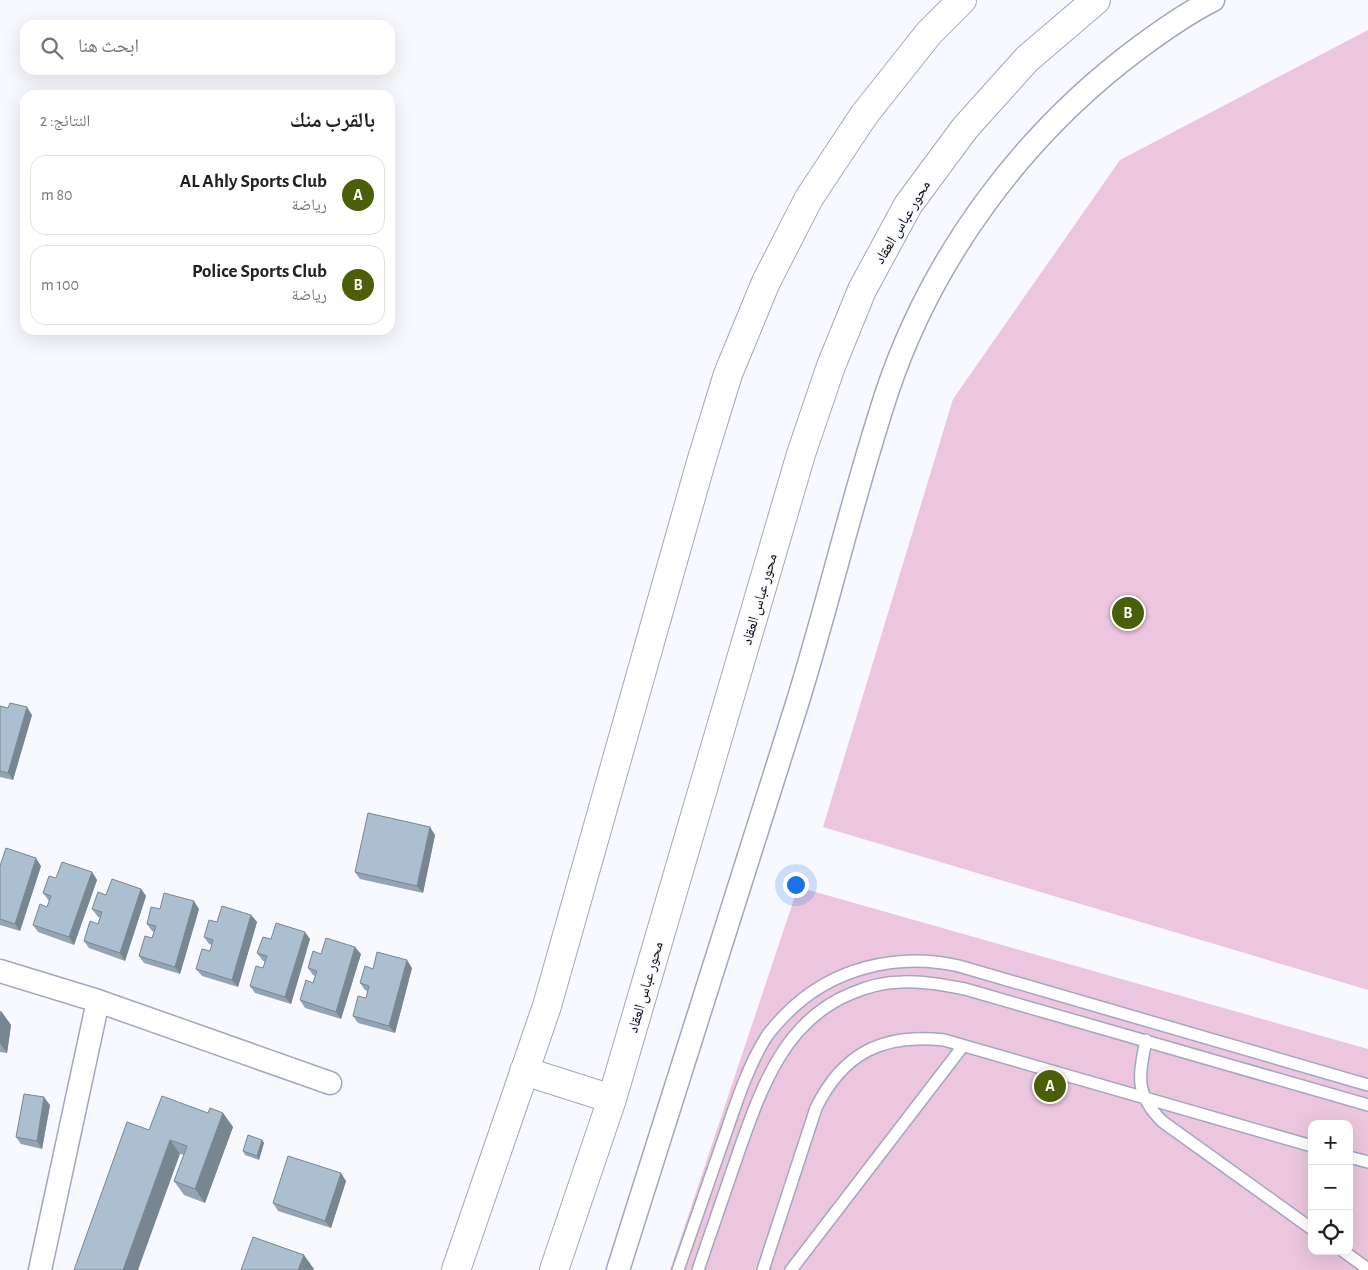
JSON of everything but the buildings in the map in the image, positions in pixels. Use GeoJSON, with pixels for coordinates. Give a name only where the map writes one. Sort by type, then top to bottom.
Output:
{"type":"FeatureCollection","features":[{"type":"Feature","properties":{"kind":"main road"},"geometry":{"type":"LineString","coordinates":[[456,1270],[546,1006],[728,374],[766,282],[808,198],[864,115],[929,33],[962,0]]}},
{"type":"Feature","properties":{"kind":"main road","name":"محور عباس العقاد"},"geometry":{"type":"LineString","coordinates":[[554,1270],[612,1099],[801,454],[831,366],[862,290],[908,205],[965,128],[1027,59],[1096,0]]}},
{"type":"Feature","properties":{"kind":"main road"},"geometry":{"type":"LineString","coordinates":[[524,1072],[612,1099]]}},
{"type":"Feature","properties":{"kind":"street"},"geometry":{"type":"LineString","coordinates":[[618,1270],[805,677],[888,390],[906,342],[928,296],[953,251],[982,208],[1018,161],[1083,94],[1121,61],[1162,31],[1213,0]]}},
{"type":"Feature","properties":{"kind":"street"},"geometry":{"type":"LineString","coordinates":[[0,972],[98,1001],[330,1083]]}},
{"type":"Feature","properties":{"kind":"street"},"geometry":{"type":"LineString","coordinates":[[40,1270],[98,1001]]}},
{"type":"Feature","properties":{"kind":"lane"},"geometry":{"type":"LineString","coordinates":[[678,1270],[737,1101],[766,1038],[794,1006],[811,993],[829,981],[863,968],[889,962],[916,960],[943,962],[1368,1085]]}},
{"type":"Feature","properties":{"kind":"lane"},"geometry":{"type":"LineString","coordinates":[[698,1270],[754,1108],[773,1067],[801,1027],[818,1011],[839,998],[881,984],[901,982],[933,983],[966,989],[1368,1105]]}},
{"type":"Feature","properties":{"kind":"lane"},"geometry":{"type":"LineString","coordinates":[[763,1270],[816,1108],[825,1091],[836,1075],[851,1062],[867,1051],[885,1043],[904,1039],[944,1040],[1308,1145]]}},
{"type":"Feature","properties":{"kind":"lane"},"geometry":{"type":"LineString","coordinates":[[1146,1040],[1140,1074],[1144,1098],[1152,1111],[1163,1122],[1308,1226]]}},
{"type":"Feature","properties":{"kind":"lane"},"geometry":{"type":"LineString","coordinates":[[791,1270],[963,1046]]}},
{"type":"Feature","properties":{"kind":"lane"},"geometry":{"type":"LineString","coordinates":[[1353,1158],[1368,1162]]}},
{"type":"Feature","properties":{"kind":"lane"},"geometry":{"type":"LineString","coordinates":[[1349,1255],[1368,1269]]}},
{"type":"Feature","properties":{"kind":"shaded area"},"geometry":{"type":"Polygon","coordinates":[[[1368,30],[1368,990],[823,827],[953,399],[1120,160],[1368,30]]]}},
{"type":"Feature","properties":{"kind":"shaded area"},"geometry":{"type":"Polygon","coordinates":[[[798,887],[1368,1049],[1368,1270],[670,1270],[798,887]]]}},
{"type":"Feature","properties":{"kind":"place","name":"Police Sports Club"},"geometry":{"type":"Point","coordinates":[1128,613]}},
{"type":"Feature","properties":{"kind":"place","name":"AL Ahly Sports Club"},"geometry":{"type":"Point","coordinates":[1050,1086]}}]}
